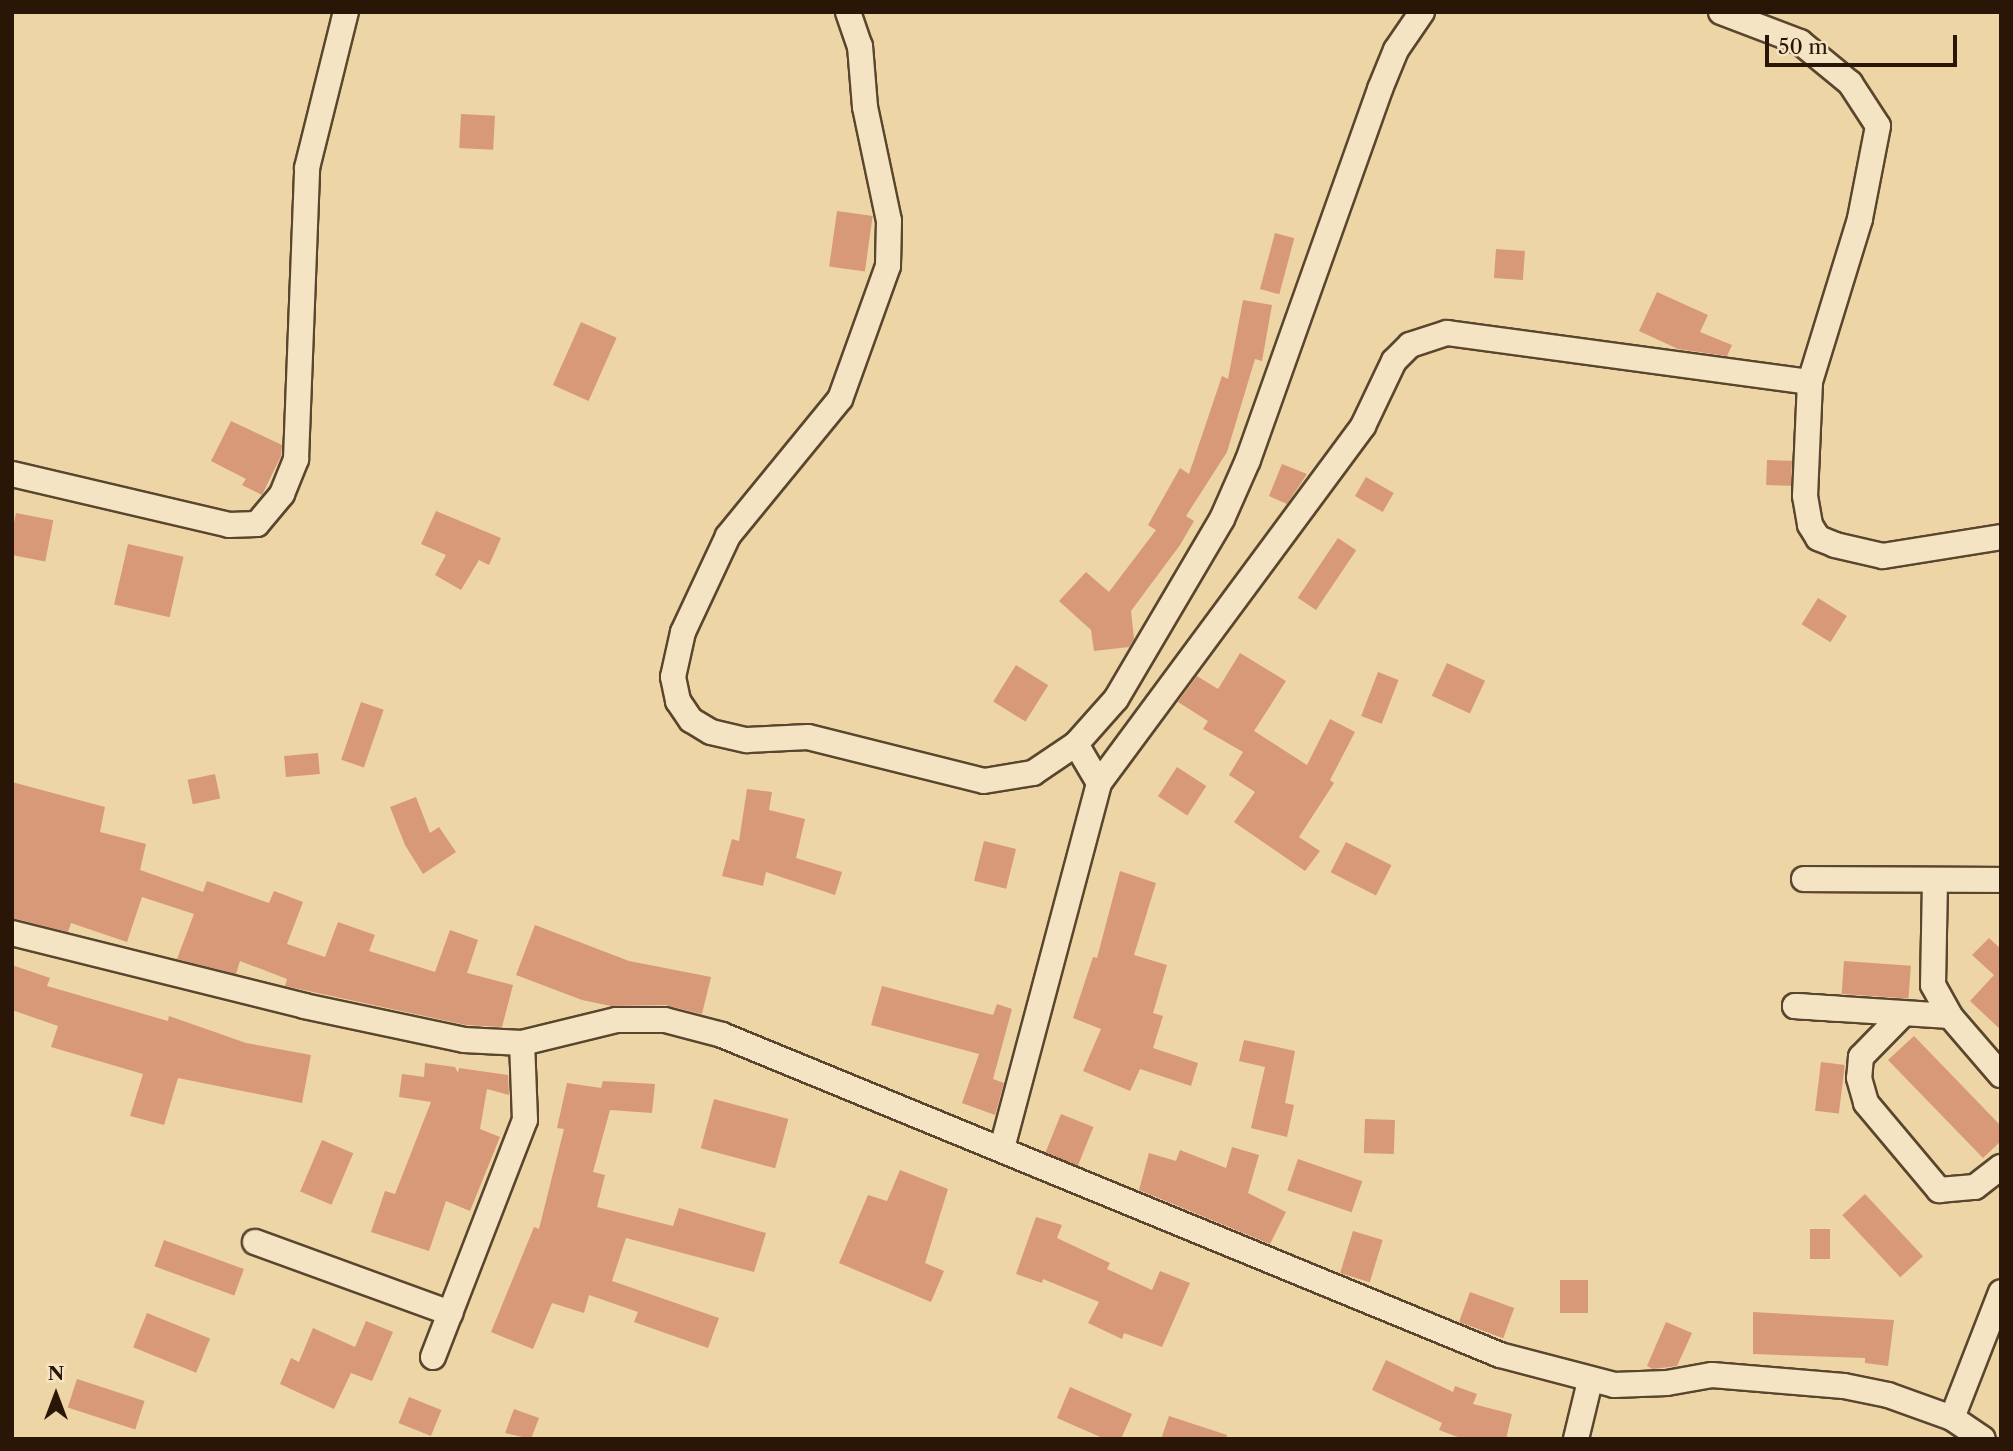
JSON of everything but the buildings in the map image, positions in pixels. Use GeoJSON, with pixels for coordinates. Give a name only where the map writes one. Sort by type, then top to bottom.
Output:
{"type":"FeatureCollection","features":[{"type":"Feature","properties":{"kind":"street"},"geometry":{"type":"LineString","coordinates":[[12,474],[229,525],[257,524],[282,494],[296,459],[307,168],[345,12]]}},
{"type":"Feature","properties":{"kind":"street"},"geometry":{"type":"LineString","coordinates":[[848,12],[860,46],[865,107],[889,221],[888,266],[840,399],[723,545],[676,655],[673,677],[678,701],[691,720],[728,738],[808,737],[984,781],[1033,773],[1076,744],[1116,699],[1222,519],[1248,460],[1380,89],[1396,50],[1422,12]]}},
{"type":"Feature","properties":{"kind":"street"},"geometry":{"type":"LineString","coordinates":[[1721,12],[1800,42],[1850,83],[1878,126],[1860,219],[1810,382],[1805,496],[1810,525],[1818,538],[1858,554],[1883,556],[2001,537]]}},
{"type":"Feature","properties":{"kind":"street"},"geometry":{"type":"LineString","coordinates":[[1002,1147],[1099,783],[1363,426],[1394,362],[1410,345],[1447,334],[1810,382]]}},
{"type":"Feature","properties":{"kind":"street"},"geometry":{"type":"LineString","coordinates":[[1076,744],[1099,783]]}},
{"type":"Feature","properties":{"kind":"street"},"geometry":{"type":"LineString","coordinates":[[1804,879],[1993,880],[2001,900]]}},
{"type":"Feature","properties":{"kind":"street"},"geometry":{"type":"LineString","coordinates":[[1935,881],[1933,985],[1950,1016],[2001,1075]]}},
{"type":"Feature","properties":{"kind":"street"},"geometry":{"type":"LineString","coordinates":[[12,933],[304,1006],[464,1040],[522,1043],[591,1023],[665,1020],[722,1035],[1002,1147],[1500,1355],[1590,1381],[1614,1385],[1667,1383],[1712,1375],[1768,1378],[1888,1395],[1952,1418],[1983,1439]]}},
{"type":"Feature","properties":{"kind":"street"},"geometry":{"type":"LineString","coordinates":[[1841,1009],[1795,1006],[1950,1016]]}},
{"type":"Feature","properties":{"kind":"street"},"geometry":{"type":"LineString","coordinates":[[1903,1014],[1861,1057],[1859,1078],[1866,1102],[1939,1190],[1975,1187],[2001,1167]]}},
{"type":"Feature","properties":{"kind":"street"},"geometry":{"type":"LineString","coordinates":[[433,1357],[525,1120],[522,1043]]}},
{"type":"Feature","properties":{"kind":"street"},"geometry":{"type":"LineString","coordinates":[[255,1242],[450,1313]]}},
{"type":"Feature","properties":{"kind":"street"},"geometry":{"type":"LineString","coordinates":[[1952,1418],[2001,1292]]}},
{"type":"Feature","properties":{"kind":"street"},"geometry":{"type":"LineString","coordinates":[[1576,1439],[1590,1381]]}}]}
